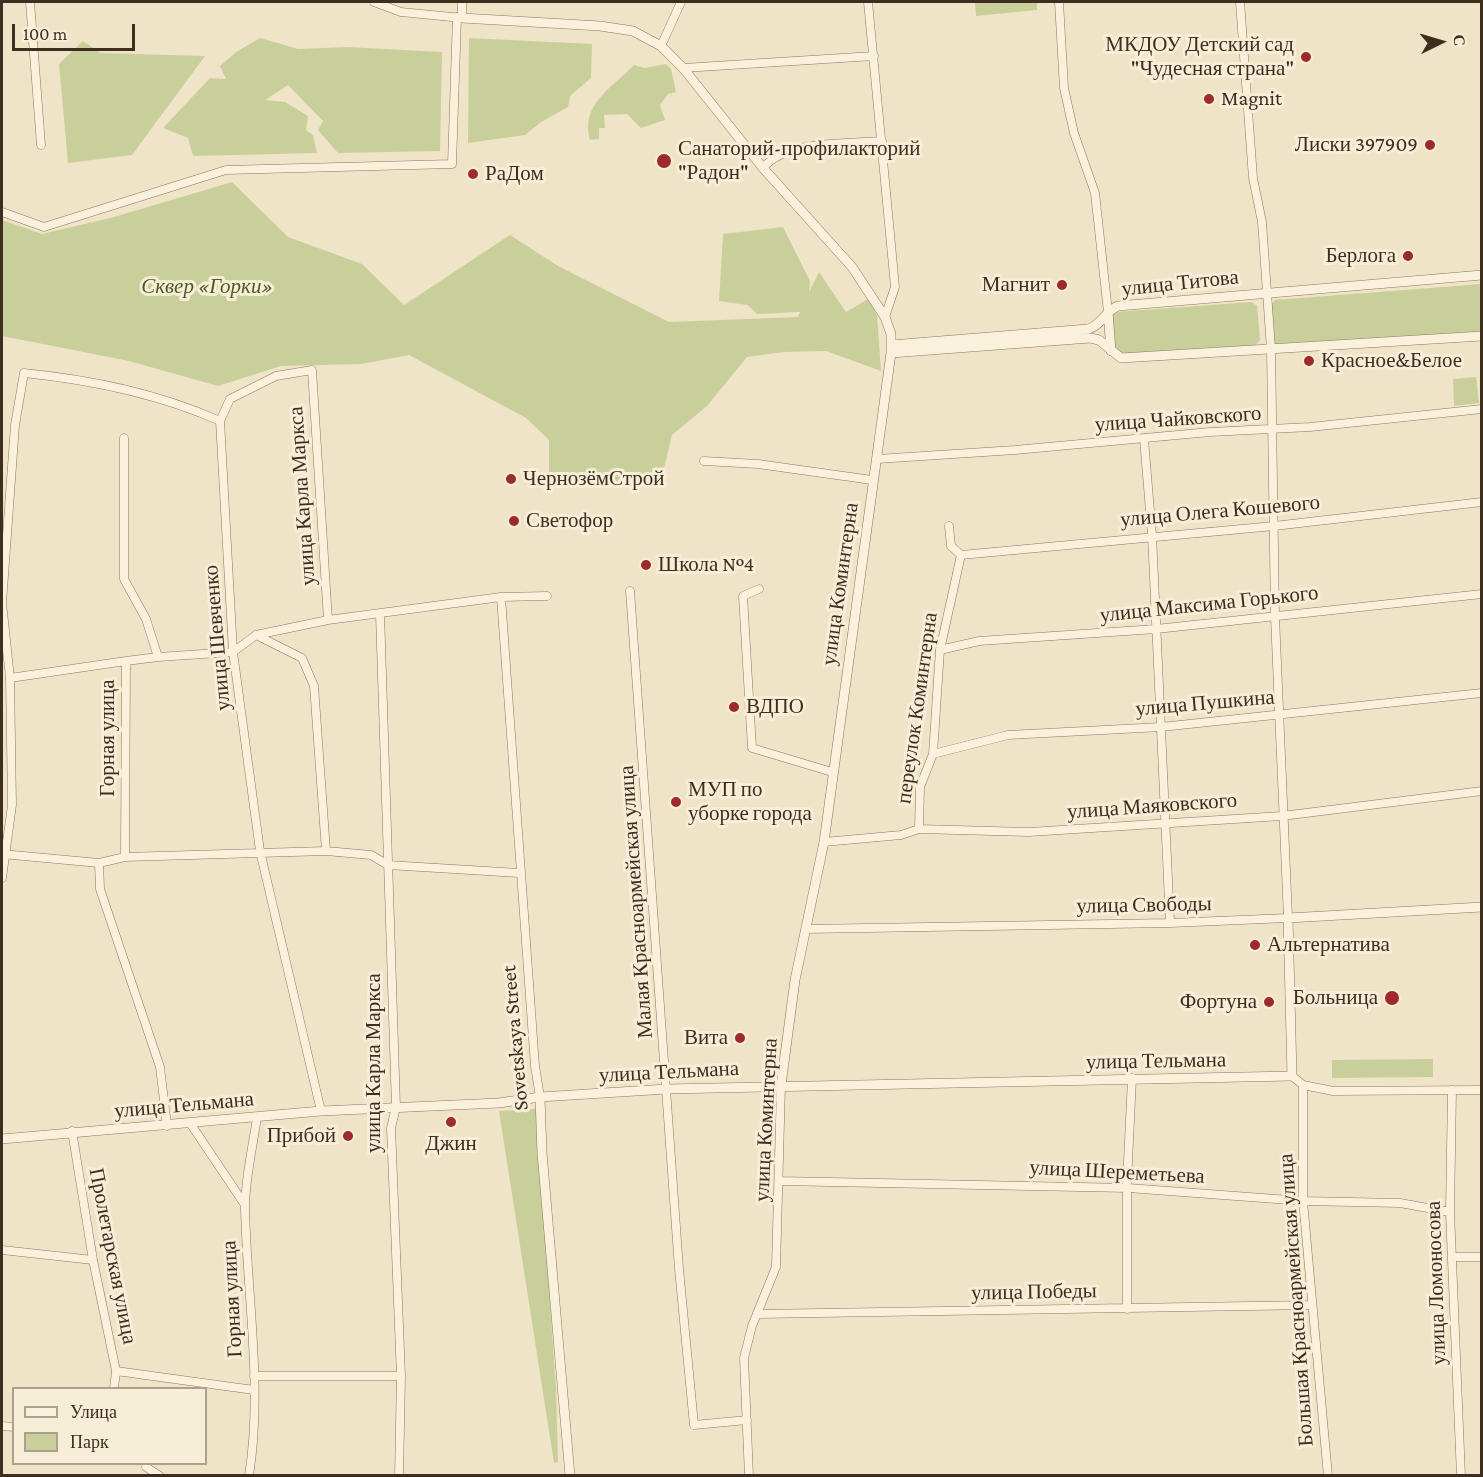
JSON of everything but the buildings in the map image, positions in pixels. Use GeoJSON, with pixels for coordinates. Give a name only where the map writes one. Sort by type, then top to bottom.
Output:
{"type":"FeatureCollection","features":[{"type":"Feature","properties":{"kind":"street"},"geometry":{"type":"LineString","coordinates":[[30,2],[41,145]]}},
{"type":"Feature","properties":{"kind":"street"},"geometry":{"type":"LineString","coordinates":[[374,2],[401,12],[459,18]]}},
{"type":"Feature","properties":{"kind":"street"},"geometry":{"type":"LineString","coordinates":[[2,212],[44,227],[226,170],[452,164],[459,18],[462,2]]}},
{"type":"Feature","properties":{"kind":"street"},"geometry":{"type":"LineString","coordinates":[[661,46],[681,2]]}},
{"type":"Feature","properties":{"kind":"street"},"geometry":{"type":"LineString","coordinates":[[868,2],[895,287],[885,316]]}},
{"type":"Feature","properties":{"kind":"street"},"geometry":{"type":"LineString","coordinates":[[1059,2],[1064,88],[1074,133],[1095,193],[1111,351]]}},
{"type":"Feature","properties":{"kind":"street"},"geometry":{"type":"LineString","coordinates":[[1240,2],[1253,178],[1262,222],[1271,349],[1270,430],[1275,616],[1288,918],[1292,1076],[1303,1085],[1333,1090],[1482,1090]]}},
{"type":"Feature","properties":{"kind":"street","name":"улица Коминтерна"},"geometry":{"type":"LineString","coordinates":[[459,18],[600,26],[633,31],[661,46],[683,68],[763,168],[852,267],[885,316],[891,334],[877,459],[872,480],[832,772],[825,842],[795,981],[781,1085],[776,1267],[744,1358],[747,1420]]}},
{"type":"Feature","properties":{"kind":"street"},"geometry":{"type":"LineString","coordinates":[[683,68],[874,56]]}},
{"type":"Feature","properties":{"kind":"street"},"geometry":{"type":"LineString","coordinates":[[763,168],[770,159],[791,149],[882,141]]}},
{"type":"Feature","properties":{"kind":"street","name":"улица Титова"},"geometry":{"type":"LineString","coordinates":[[891,349],[1094,328],[1108,312],[1118,306],[1482,275]]}},
{"type":"Feature","properties":{"kind":"street"},"geometry":{"type":"LineString","coordinates":[[1107,296],[1118,306]]}},
{"type":"Feature","properties":{"kind":"street"},"geometry":{"type":"LineString","coordinates":[[891,349],[1090,338],[1099,340],[1122,358],[1482,336]]}},
{"type":"Feature","properties":{"kind":"street","name":"улица Карла Маркса"},"geometry":{"type":"LineString","coordinates":[[220,421],[230,399],[276,376],[312,370],[327,620]]}},
{"type":"Feature","properties":{"kind":"street"},"geometry":{"type":"LineString","coordinates":[[2,878],[12,805],[10,678],[2,603],[15,425],[24,373],[74,378],[144,393],[220,421]]}},
{"type":"Feature","properties":{"kind":"street","name":"улица Чайковского"},"geometry":{"type":"LineString","coordinates":[[877,459],[1210,432],[1270,430],[1482,409]]}},
{"type":"Feature","properties":{"kind":"street","name":"улица Шевченко"},"geometry":{"type":"LineString","coordinates":[[220,421],[233,652],[261,851],[321,1111]]}},
{"type":"Feature","properties":{"kind":"street"},"geometry":{"type":"LineString","coordinates":[[124,438],[124,579],[146,619],[158,657]]}},
{"type":"Feature","properties":{"kind":"street"},"geometry":{"type":"LineString","coordinates":[[1144,439],[1152,535],[1170,923]]}},
{"type":"Feature","properties":{"kind":"street"},"geometry":{"type":"LineString","coordinates":[[704,461],[758,464],[872,480]]}},
{"type":"Feature","properties":{"kind":"street","name":"улица Олега Кошевого"},"geometry":{"type":"LineString","coordinates":[[961,555],[1152,535],[1274,526],[1482,502]]}},
{"type":"Feature","properties":{"kind":"street"},"geometry":{"type":"LineString","coordinates":[[949,526],[951,546],[961,555]]}},
{"type":"Feature","properties":{"kind":"street","name":"переулок Коминтерна"},"geometry":{"type":"LineString","coordinates":[[919,829],[920,787],[933,753],[940,650],[961,555]]}},
{"type":"Feature","properties":{"kind":"street"},"geometry":{"type":"LineString","coordinates":[[759,589],[743,596],[752,748],[832,772]]}},
{"type":"Feature","properties":{"kind":"street","name":"Малая Красноармейская улица"},"geometry":{"type":"LineString","coordinates":[[630,591],[679,1269],[694,1425],[747,1420]]}},
{"type":"Feature","properties":{"kind":"street","name":"улица Максима Горького"},"geometry":{"type":"LineString","coordinates":[[940,650],[979,641],[1156,629],[1482,594]]}},
{"type":"Feature","properties":{"kind":"street"},"geometry":{"type":"LineString","coordinates":[[233,652],[256,635],[327,620],[501,597],[548,596]]}},
{"type":"Feature","properties":{"kind":"street","name":"Sovetskaya Street"},"geometry":{"type":"LineString","coordinates":[[501,597],[519,873],[535,1066],[540,1097],[542,1153],[570,1476]]}},
{"type":"Feature","properties":{"kind":"street","name":"улица Карла Маркса"},"geometry":{"type":"LineString","coordinates":[[381,614],[396,1107],[391,1128],[401,1376],[399,1476]]}},
{"type":"Feature","properties":{"kind":"street"},"geometry":{"type":"LineString","coordinates":[[256,635],[302,658],[314,686],[326,851]]}},
{"type":"Feature","properties":{"kind":"street","name":"Горная улица"},"geometry":{"type":"LineString","coordinates":[[125,857],[126,662],[158,657],[233,652]]}},
{"type":"Feature","properties":{"kind":"street"},"geometry":{"type":"LineString","coordinates":[[10,678],[126,662]]}},
{"type":"Feature","properties":{"kind":"street","name":"улица Пушкина"},"geometry":{"type":"LineString","coordinates":[[933,753],[1008,735],[1161,727],[1482,693]]}},
{"type":"Feature","properties":{"kind":"street","name":"улица Маяковского"},"geometry":{"type":"LineString","coordinates":[[825,842],[901,835],[919,829],[1029,832],[1282,816],[1482,791]]}},
{"type":"Feature","properties":{"kind":"street"},"geometry":{"type":"LineString","coordinates":[[4,854],[99,864],[125,857],[261,851],[326,851],[371,855],[388,865],[519,873]]}},
{"type":"Feature","properties":{"kind":"street"},"geometry":{"type":"LineString","coordinates":[[99,864],[100,889],[160,1067],[167,1126]]}},
{"type":"Feature","properties":{"kind":"street","name":"улица Свободы"},"geometry":{"type":"LineString","coordinates":[[806,929],[1170,923],[1482,907]]}},
{"type":"Feature","properties":{"kind":"street","name":"улица Тельмана"},"geometry":{"type":"LineString","coordinates":[[2,1139],[72,1131],[167,1126],[321,1111],[499,1103],[540,1097],[667,1089],[1292,1076]]}},
{"type":"Feature","properties":{"kind":"street"},"geometry":{"type":"LineString","coordinates":[[1127,1309],[1132,1078]]}},
{"type":"Feature","properties":{"kind":"street","name":"Большая Красноармейская улица"},"geometry":{"type":"LineString","coordinates":[[1303,1085],[1303,1201],[1328,1476]]}},
{"type":"Feature","properties":{"kind":"street","name":"улица Ломоносова"},"geometry":{"type":"LineString","coordinates":[[1452,1090],[1450,1212],[1461,1476]]}},
{"type":"Feature","properties":{"kind":"street","name":"Горная улица"},"geometry":{"type":"LineString","coordinates":[[249,1476],[252,1455],[254,1376],[245,1205],[257,1117]]}},
{"type":"Feature","properties":{"kind":"street"},"geometry":{"type":"LineString","coordinates":[[190,1123],[245,1205]]}},
{"type":"Feature","properties":{"kind":"street","name":"Пролетарская улица"},"geometry":{"type":"LineString","coordinates":[[72,1131],[93,1260],[116,1371],[114,1387]]}},
{"type":"Feature","properties":{"kind":"street","name":"улица Шереметьева"},"geometry":{"type":"LineString","coordinates":[[780,1181],[895,1181],[1128,1188],[1303,1201],[1400,1203],[1450,1212]]}},
{"type":"Feature","properties":{"kind":"street"},"geometry":{"type":"LineString","coordinates":[[2,1250],[93,1260]]}},
{"type":"Feature","properties":{"kind":"street"},"geometry":{"type":"LineString","coordinates":[[1452,1257],[1482,1257]]}},
{"type":"Feature","properties":{"kind":"street","name":"улица Победы"},"geometry":{"type":"LineString","coordinates":[[758,1314],[1312,1305]]}},
{"type":"Feature","properties":{"kind":"street","name":"Горная улица"},"geometry":{"type":"LineString","coordinates":[[116,1371],[254,1390]]}},
{"type":"Feature","properties":{"kind":"street"},"geometry":{"type":"LineString","coordinates":[[254,1376],[401,1376]]}},
{"type":"Feature","properties":{"kind":"street"},"geometry":{"type":"LineString","coordinates":[[747,1420],[749,1476]]}},
{"type":"Feature","properties":{"kind":"street"},"geometry":{"type":"LineString","coordinates":[[145,1469],[160,1476]]}},
{"type":"Feature","properties":{"kind":"green space"},"geometry":{"type":"Polygon","coordinates":[[[975,2],[1037,2],[1037,10],[976,16],[975,2]]]}},
{"type":"Feature","properties":{"kind":"green space"},"geometry":{"type":"Polygon","coordinates":[[[260,38],[298,49],[347,47],[442,52],[440,151],[338,153],[318,130],[323,121],[288,85],[265,100],[285,102],[308,116],[306,130],[313,135],[317,153],[193,156],[188,138],[163,128],[210,78],[226,79],[220,66],[236,52],[260,38]]]}},
{"type":"Feature","properties":{"kind":"green space"},"geometry":{"type":"Polygon","coordinates":[[[469,38],[592,44],[591,78],[570,96],[568,107],[541,122],[525,135],[468,143],[469,38]]]}},
{"type":"Feature","properties":{"kind":"green space"},"geometry":{"type":"Polygon","coordinates":[[[83,41],[101,53],[205,56],[132,155],[68,163],[59,64],[83,41]]]}},
{"type":"Feature","properties":{"kind":"green space"},"geometry":{"type":"Polygon","coordinates":[[[666,64],[671,69],[676,92],[668,94],[660,105],[665,120],[641,128],[627,114],[604,115],[605,128],[599,128],[599,139],[590,140],[588,127],[590,116],[608,89],[634,65],[645,68],[666,64]]]}},
{"type":"Feature","properties":{"kind":"green space","name":"Сквер «Горки»"},"geometry":{"type":"Polygon","coordinates":[[[232,182],[288,237],[362,264],[404,305],[510,235],[558,266],[669,322],[798,317],[800,312],[757,314],[747,305],[719,301],[723,234],[783,227],[810,281],[809,292],[819,272],[846,312],[868,299],[877,315],[881,371],[826,351],[784,352],[747,357],[707,406],[672,435],[661,481],[607,486],[549,478],[549,440],[526,418],[409,355],[361,364],[281,366],[218,386],[129,361],[2,336],[2,220],[42,234],[114,217],[232,182]]]}},
{"type":"Feature","properties":{"kind":"green space"},"geometry":{"type":"Polygon","coordinates":[[[1481,284],[1481,333],[1276,346],[1274,344],[1271,305],[1275,300],[1481,284]]]}},
{"type":"Feature","properties":{"kind":"green space"},"geometry":{"type":"Polygon","coordinates":[[[1252,302],[1257,306],[1260,340],[1254,347],[1124,354],[1114,349],[1110,315],[1116,312],[1252,302]]]}},
{"type":"Feature","properties":{"kind":"green space"},"geometry":{"type":"Polygon","coordinates":[[[1476,377],[1479,403],[1454,406],[1453,379],[1476,377]]]}},
{"type":"Feature","properties":{"kind":"green space"},"geometry":{"type":"Polygon","coordinates":[[[1433,1059],[1433,1077],[1332,1078],[1332,1060],[1433,1059]]]}},
{"type":"Feature","properties":{"kind":"green space"},"geometry":{"type":"Polygon","coordinates":[[[536,1109],[556,1388],[558,1462],[554,1463],[499,1111],[536,1109]]]}},
{"type":"Feature","properties":{"kind":"place","name":"МКДОУ Детский сад \"Чудесная страна\""},"geometry":{"type":"Point","coordinates":[1306,57]}},
{"type":"Feature","properties":{"kind":"place","name":"Magnit"},"geometry":{"type":"Point","coordinates":[1209,99]}},
{"type":"Feature","properties":{"kind":"place","name":"Лиски 397909"},"geometry":{"type":"Point","coordinates":[1430,145]}},
{"type":"Feature","properties":{"kind":"place","name":"Санаторий-профилакторий \"Радон\""},"geometry":{"type":"Point","coordinates":[664,161]}},
{"type":"Feature","properties":{"kind":"place","name":"РаДом"},"geometry":{"type":"Point","coordinates":[473,174]}},
{"type":"Feature","properties":{"kind":"place","name":"Берлога"},"geometry":{"type":"Point","coordinates":[1408,256]}},
{"type":"Feature","properties":{"kind":"place","name":"Магнит"},"geometry":{"type":"Point","coordinates":[1062,285]}},
{"type":"Feature","properties":{"kind":"place","name":"Красное&Белое"},"geometry":{"type":"Point","coordinates":[1309,361]}},
{"type":"Feature","properties":{"kind":"place","name":"ЧернозёмСтрой"},"geometry":{"type":"Point","coordinates":[511,479]}},
{"type":"Feature","properties":{"kind":"place","name":"Светофор"},"geometry":{"type":"Point","coordinates":[514,521]}},
{"type":"Feature","properties":{"kind":"place","name":"Школа №4"},"geometry":{"type":"Point","coordinates":[646,565]}},
{"type":"Feature","properties":{"kind":"place","name":"ВДПО"},"geometry":{"type":"Point","coordinates":[734,707]}},
{"type":"Feature","properties":{"kind":"place","name":"МУП по уборке города"},"geometry":{"type":"Point","coordinates":[676,802]}},
{"type":"Feature","properties":{"kind":"place","name":"Альтернатива"},"geometry":{"type":"Point","coordinates":[1255,945]}},
{"type":"Feature","properties":{"kind":"place","name":"Больница"},"geometry":{"type":"Point","coordinates":[1392,998]}},
{"type":"Feature","properties":{"kind":"place","name":"Фортуна"},"geometry":{"type":"Point","coordinates":[1269,1002]}},
{"type":"Feature","properties":{"kind":"place","name":"Вита"},"geometry":{"type":"Point","coordinates":[740,1038]}},
{"type":"Feature","properties":{"kind":"place","name":"Джин"},"geometry":{"type":"Point","coordinates":[451,1122]}},
{"type":"Feature","properties":{"kind":"place","name":"Прибой"},"geometry":{"type":"Point","coordinates":[348,1136]}}]}
